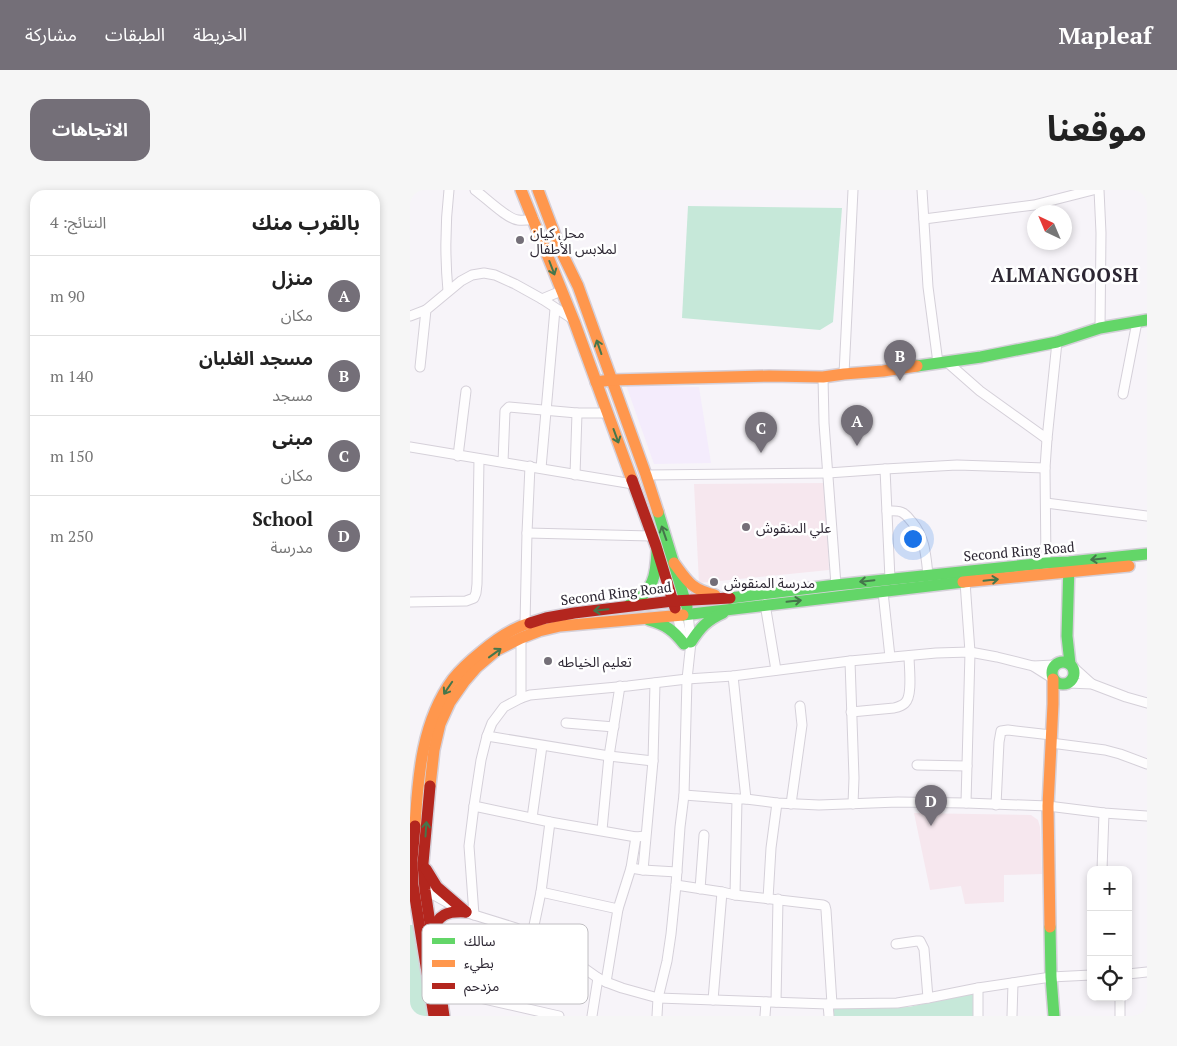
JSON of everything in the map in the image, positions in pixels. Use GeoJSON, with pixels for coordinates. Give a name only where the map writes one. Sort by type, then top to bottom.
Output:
{"type":"FeatureCollection","features":[{"type":"Feature","properties":{"kind":"main road"},"geometry":{"type":"LineString","coordinates":[[521,190],[574,321],[657,550],[673,601],[682,614]]}},
{"type":"Feature","properties":{"kind":"main road"},"geometry":{"type":"LineString","coordinates":[[538,190],[561,250],[578,286],[646,475],[685,600],[682,614]]}},
{"type":"Feature","properties":{"kind":"main road"},"geometry":{"type":"LineString","coordinates":[[596,382],[769,376],[823,377],[883,371],[981,357],[1057,342],[1100,328],[1142,321]]}},
{"type":"Feature","properties":{"kind":"main road"},"geometry":{"type":"LineString","coordinates":[[624,607],[639,600],[647,593],[653,583],[656,573],[657,550]]}},
{"type":"Feature","properties":{"kind":"main road","name":"Second Ring Road"},"geometry":{"type":"LineString","coordinates":[[411,887],[415,863],[426,824],[434,750],[440,724],[450,702],[464,682],[478,667],[496,650],[521,638],[560,626],[965,582],[1147,554]]}},
{"type":"Feature","properties":{"kind":"main road"},"geometry":{"type":"LineString","coordinates":[[674,563],[690,585],[698,591],[728,598]]}},
{"type":"Feature","properties":{"kind":"main road","name":"Second Ring Road"},"geometry":{"type":"LineString","coordinates":[[430,924],[425,890],[415,863],[417,793],[424,747],[430,724],[440,700],[454,678],[470,661],[506,633],[525,624],[546,618],[673,601],[728,598],[836,584],[1046,563],[1069,567],[1147,564]]}},
{"type":"Feature","properties":{"kind":"main road"},"geometry":{"type":"LineString","coordinates":[[1053,704],[1074,675],[1067,636],[1069,567]]}},
{"type":"Feature","properties":{"kind":"main road"},"geometry":{"type":"LineString","coordinates":[[641,618],[670,628],[688,643],[710,618],[737,608]]}},
{"type":"Feature","properties":{"kind":"main road"},"geometry":{"type":"LineString","coordinates":[[1054,1016],[1051,977],[1048,806],[1053,704],[1052,669],[1056,664],[1067,636]]}},
{"type":"Feature","properties":{"kind":"main road"},"geometry":{"type":"LineString","coordinates":[[1056,664],[1064,662],[1071,665]]}},
{"type":"Feature","properties":{"kind":"main road"},"geometry":{"type":"LineString","coordinates":[[1053,679],[1057,683],[1067,683]]}},
{"type":"Feature","properties":{"kind":"main road"},"geometry":{"type":"LineString","coordinates":[[415,863],[429,875],[437,887],[470,914]]}},
{"type":"Feature","properties":{"kind":"main road"},"geometry":{"type":"LineString","coordinates":[[422,938],[418,912],[411,887],[425,890]]}},
{"type":"Feature","properties":{"kind":"main road"},"geometry":{"type":"LineString","coordinates":[[435,924],[443,914],[450,912],[470,914]]}},
{"type":"Feature","properties":{"kind":"street"},"geometry":{"type":"LineString","coordinates":[[448,291],[446,227],[449,190]]}},
{"type":"Feature","properties":{"kind":"street"},"geometry":{"type":"LineString","coordinates":[[476,190],[514,219],[534,219]]}},
{"type":"Feature","properties":{"kind":"street"},"geometry":{"type":"LineString","coordinates":[[844,374],[853,190]]}},
{"type":"Feature","properties":{"kind":"street"},"geometry":{"type":"LineString","coordinates":[[922,190],[928,287],[942,362],[1047,438]]}},
{"type":"Feature","properties":{"kind":"street"},"geometry":{"type":"LineString","coordinates":[[924,219],[1034,205],[1093,190]]}},
{"type":"Feature","properties":{"kind":"street"},"geometry":{"type":"LineString","coordinates":[[1099,190],[1101,233],[1100,328]]}},
{"type":"Feature","properties":{"kind":"street"},"geometry":{"type":"LineString","coordinates":[[410,316],[426,310],[461,280],[484,273],[503,278],[542,299],[574,321]]}},
{"type":"Feature","properties":{"kind":"street"},"geometry":{"type":"LineString","coordinates":[[542,299],[561,291]]}},
{"type":"Feature","properties":{"kind":"street"},"geometry":{"type":"LineString","coordinates":[[540,468],[547,411],[555,308]]}},
{"type":"Feature","properties":{"kind":"street"},"geometry":{"type":"LineString","coordinates":[[420,367],[426,310]]}},
{"type":"Feature","properties":{"kind":"street"},"geometry":{"type":"LineString","coordinates":[[1123,394],[1142,321]]}},
{"type":"Feature","properties":{"kind":"street"},"geometry":{"type":"LineString","coordinates":[[1046,563],[1047,438],[1057,342]]}},
{"type":"Feature","properties":{"kind":"street"},"geometry":{"type":"LineString","coordinates":[[823,377],[824,423],[836,584]]}},
{"type":"Feature","properties":{"kind":"street"},"geometry":{"type":"LineString","coordinates":[[458,456],[466,391]]}},
{"type":"Feature","properties":{"kind":"street"},"geometry":{"type":"LineString","coordinates":[[504,462],[505,412],[507,408],[577,413],[608,413]]}},
{"type":"Feature","properties":{"kind":"street"},"geometry":{"type":"LineString","coordinates":[[575,475],[577,413]]}},
{"type":"Feature","properties":{"kind":"street"},"geometry":{"type":"LineString","coordinates":[[410,447],[633,484]]}},
{"type":"Feature","properties":{"kind":"street"},"geometry":{"type":"LineString","coordinates":[[410,602],[466,601],[474,598],[476,594],[479,459]]}},
{"type":"Feature","properties":{"kind":"street"},"geometry":{"type":"LineString","coordinates":[[646,475],[828,474],[957,465],[1046,468]]}},
{"type":"Feature","properties":{"kind":"street"},"geometry":{"type":"LineString","coordinates":[[525,624],[530,466]]}},
{"type":"Feature","properties":{"kind":"street"},"geometry":{"type":"LineString","coordinates":[[885,469],[890,579]]}},
{"type":"Feature","properties":{"kind":"street"},"geometry":{"type":"LineString","coordinates":[[1046,503],[1147,516]]}},
{"type":"Feature","properties":{"kind":"street"},"geometry":{"type":"LineString","coordinates":[[887,511],[903,513],[916,526],[923,540],[928,575]]}},
{"type":"Feature","properties":{"kind":"street"},"geometry":{"type":"LineString","coordinates":[[527,533],[651,536]]}},
{"type":"Feature","properties":{"kind":"street"},"geometry":{"type":"LineString","coordinates":[[965,582],[970,652],[966,803]]}},
{"type":"Feature","properties":{"kind":"street"},"geometry":{"type":"LineString","coordinates":[[883,592],[890,657]]}},
{"type":"Feature","properties":{"kind":"street"},"geometry":{"type":"LineString","coordinates":[[765,604],[776,670]]}},
{"type":"Feature","properties":{"kind":"street"},"geometry":{"type":"LineString","coordinates":[[657,1016],[658,998],[666,961],[676,885],[684,795],[689,659],[682,614]]}},
{"type":"Feature","properties":{"kind":"street"},"geometry":{"type":"LineString","coordinates":[[521,638],[521,698]]}},
{"type":"Feature","properties":{"kind":"street"},"geometry":{"type":"LineString","coordinates":[[470,914],[469,846],[481,760],[492,723],[504,706],[521,698],[530,695],[734,676],[850,661],[936,653],[970,652],[997,657],[1033,666],[1053,679]]}},
{"type":"Feature","properties":{"kind":"street"},"geometry":{"type":"LineString","coordinates":[[851,712],[894,708],[905,703],[909,698],[910,691],[909,656]]}},
{"type":"Feature","properties":{"kind":"street"},"geometry":{"type":"LineString","coordinates":[[850,661],[854,778],[853,804]]}},
{"type":"Feature","properties":{"kind":"street"},"geometry":{"type":"LineString","coordinates":[[1033,666],[1056,664]]}},
{"type":"Feature","properties":{"kind":"street"},"geometry":{"type":"LineString","coordinates":[[1071,665],[1092,684],[1126,698],[1147,704]]}},
{"type":"Feature","properties":{"kind":"street"},"geometry":{"type":"LineString","coordinates":[[734,676],[741,799],[735,895]]}},
{"type":"Feature","properties":{"kind":"street"},"geometry":{"type":"LineString","coordinates":[[606,982],[618,909],[641,836],[653,761],[655,683]]}},
{"type":"Feature","properties":{"kind":"street"},"geometry":{"type":"LineString","coordinates":[[1067,683],[1092,684]]}},
{"type":"Feature","properties":{"kind":"street"},"geometry":{"type":"LineString","coordinates":[[602,830],[609,756],[620,686]]}},
{"type":"Feature","properties":{"kind":"street"},"geometry":{"type":"LineString","coordinates":[[791,804],[802,724],[800,706]]}},
{"type":"Feature","properties":{"kind":"street"},"geometry":{"type":"LineString","coordinates":[[566,723],[614,726]]}},
{"type":"Feature","properties":{"kind":"street"},"geometry":{"type":"LineString","coordinates":[[996,804],[999,742],[1001,732],[1008,730],[1104,750],[1147,764]]}},
{"type":"Feature","properties":{"kind":"street"},"geometry":{"type":"LineString","coordinates":[[487,736],[542,746],[653,761]]}},
{"type":"Feature","properties":{"kind":"street"},"geometry":{"type":"LineString","coordinates":[[532,818],[542,746]]}},
{"type":"Feature","properties":{"kind":"street"},"geometry":{"type":"LineString","coordinates":[[917,765],[967,766]]}},
{"type":"Feature","properties":{"kind":"street"},"geometry":{"type":"LineString","coordinates":[[684,795],[820,805],[898,802],[1048,806],[1147,816]]}},
{"type":"Feature","properties":{"kind":"street"},"geometry":{"type":"LineString","coordinates":[[768,899],[771,848],[777,803]]}},
{"type":"Feature","properties":{"kind":"street"},"geometry":{"type":"LineString","coordinates":[[474,806],[550,822],[641,836]]}},
{"type":"Feature","properties":{"kind":"street"},"geometry":{"type":"LineString","coordinates":[[1102,866],[1104,813]]}},
{"type":"Feature","properties":{"kind":"street"},"geometry":{"type":"LineString","coordinates":[[534,924],[541,892],[550,822]]}},
{"type":"Feature","properties":{"kind":"street"},"geometry":{"type":"LineString","coordinates":[[700,889],[704,835]]}},
{"type":"Feature","properties":{"kind":"street"},"geometry":{"type":"LineString","coordinates":[[641,836],[642,870]]}},
{"type":"Feature","properties":{"kind":"street"},"geometry":{"type":"LineString","coordinates":[[631,868],[677,872]]}},
{"type":"Feature","properties":{"kind":"street"},"geometry":{"type":"LineString","coordinates":[[676,885],[735,895],[823,904],[826,908],[830,1004],[828,1016]]}},
{"type":"Feature","properties":{"kind":"street"},"geometry":{"type":"LineString","coordinates":[[425,890],[470,914],[503,924]]}},
{"type":"Feature","properties":{"kind":"street"},"geometry":{"type":"LineString","coordinates":[[541,892],[618,909]]}},
{"type":"Feature","properties":{"kind":"street"},"geometry":{"type":"LineString","coordinates":[[713,1000],[722,892]]}},
{"type":"Feature","properties":{"kind":"street"},"geometry":{"type":"LineString","coordinates":[[776,1002],[778,899]]}},
{"type":"Feature","properties":{"kind":"street"},"geometry":{"type":"LineString","coordinates":[[896,944],[917,941],[922,943],[928,998]]}},
{"type":"Feature","properties":{"kind":"street"},"geometry":{"type":"LineString","coordinates":[[588,971],[606,982],[658,998],[830,1004],[897,1002],[1051,977],[1087,975]]}},
{"type":"Feature","properties":{"kind":"street"},"geometry":{"type":"LineString","coordinates":[[1132,974],[1147,973]]}},
{"type":"Feature","properties":{"kind":"street"},"geometry":{"type":"LineString","coordinates":[[592,1016],[598,978]]}},
{"type":"Feature","properties":{"kind":"street"},"geometry":{"type":"LineString","coordinates":[[1012,1016],[1013,983]]}},
{"type":"Feature","properties":{"kind":"street"},"geometry":{"type":"LineString","coordinates":[[978,988],[978,1016]]}},
{"type":"Feature","properties":{"kind":"street"},"geometry":{"type":"LineString","coordinates":[[1120,1001],[1120,1016]]}},
{"type":"Feature","properties":{"kind":"street"},"geometry":{"type":"LineString","coordinates":[[765,1016],[766,1002]]}},
{"type":"Feature","properties":{"kind":"street"},"geometry":{"type":"LineString","coordinates":[[506,1004],[559,1016]]}},
{"type":"Feature","properties":{"kind":"shaded area"},"geometry":{"type":"Polygon","coordinates":[[[626,385],[699,387],[711,463],[654,464],[626,385]]]}},
{"type":"Feature","properties":{"kind":"shaded area"},"geometry":{"type":"Polygon","coordinates":[[[826,483],[829,570],[699,583],[694,484],[826,483]]]}},
{"type":"Feature","properties":{"kind":"shaded area"},"geometry":{"type":"Polygon","coordinates":[[[914,813],[1031,815],[1038,820],[1040,827],[1042,874],[1004,875],[1004,902],[965,904],[961,886],[930,890],[914,813]]]}},
{"type":"Feature","properties":{"kind":"green space"},"geometry":{"type":"Polygon","coordinates":[[[688,206],[842,208],[833,322],[820,330],[682,318],[688,206]]]}},
{"type":"Feature","properties":{"kind":"green space"},"geometry":{"type":"Polygon","coordinates":[[[410,925],[416,925],[422,970],[422,1004],[426,1004],[428,1016],[410,1016],[410,925]]]}},
{"type":"Feature","properties":{"kind":"green space"},"geometry":{"type":"Polygon","coordinates":[[[975,992],[975,1016],[833,1016],[833,1009],[909,1007],[975,992]]]}},
{"type":"Feature","properties":{"kind":"traffic: fast"},"geometry":{"type":"LineString","coordinates":[[917,366],[981,357],[1057,342],[1100,328],[1147,320]]}},
{"type":"Feature","properties":{"kind":"traffic: fast"},"geometry":{"type":"LineString","coordinates":[[658,512],[687,607]]}},
{"type":"Feature","properties":{"kind":"traffic: fast"},"geometry":{"type":"LineString","coordinates":[[629,605],[649,588],[656,568],[657,550]]}},
{"type":"Feature","properties":{"kind":"traffic: fast"},"geometry":{"type":"LineString","coordinates":[[730,598],[836,585],[1147,554]]}},
{"type":"Feature","properties":{"kind":"traffic: fast"},"geometry":{"type":"LineString","coordinates":[[1069,564],[1067,636],[1070,664]]}},
{"type":"Feature","properties":{"kind":"traffic: fast"},"geometry":{"type":"LineString","coordinates":[[683,615],[963,582]]}},
{"type":"Feature","properties":{"kind":"traffic: fast"},"geometry":{"type":"LineString","coordinates":[[691,642],[704,625],[723,613]]}},
{"type":"Feature","properties":{"kind":"traffic: fast"},"geometry":{"type":"LineString","coordinates":[[649,620],[669,629],[684,644]]}},
{"type":"Feature","properties":{"kind":"traffic: fast"},"geometry":{"type":"LineString","coordinates":[[1063,662],[1071,665],[1074,673],[1071,681],[1063,684],[1055,681],[1052,673],[1055,665],[1063,662]]}},
{"type":"Feature","properties":{"kind":"traffic: fast"},"geometry":{"type":"LineString","coordinates":[[1050,927],[1054,1016]]}},
{"type":"Feature","properties":{"kind":"traffic: slow"},"geometry":{"type":"LineString","coordinates":[[521,190],[574,321],[632,480]]}},
{"type":"Feature","properties":{"kind":"traffic: slow"},"geometry":{"type":"LineString","coordinates":[[538,190],[561,251],[578,286],[658,512]]}},
{"type":"Feature","properties":{"kind":"traffic: slow"},"geometry":{"type":"LineString","coordinates":[[596,382],[769,376],[823,377],[917,366]]}},
{"type":"Feature","properties":{"kind":"traffic: slow"},"geometry":{"type":"LineString","coordinates":[[674,563],[691,584],[700,590],[715,595]]}},
{"type":"Feature","properties":{"kind":"traffic: slow"},"geometry":{"type":"LineString","coordinates":[[963,582],[1129,566]]}},
{"type":"Feature","properties":{"kind":"traffic: slow"},"geometry":{"type":"LineString","coordinates":[[430,786],[434,750],[440,724],[450,702],[477,667],[497,650],[539,631],[560,626],[683,615]]}},
{"type":"Feature","properties":{"kind":"traffic: slow"},"geometry":{"type":"LineString","coordinates":[[415,826],[420,768],[424,749],[434,713],[443,695],[456,675],[477,655],[504,635],[530,623]]}},
{"type":"Feature","properties":{"kind":"traffic: slow"},"geometry":{"type":"LineString","coordinates":[[1050,927],[1048,806],[1053,679]]}},
{"type":"Feature","properties":{"kind":"traffic: jam"},"geometry":{"type":"LineString","coordinates":[[632,480],[656,546],[675,608]]}},
{"type":"Feature","properties":{"kind":"traffic: jam"},"geometry":{"type":"LineString","coordinates":[[530,623],[574,613],[673,601],[730,598]]}},
{"type":"Feature","properties":{"kind":"traffic: jam"},"geometry":{"type":"LineString","coordinates":[[430,786],[423,863],[430,924]]}},
{"type":"Feature","properties":{"kind":"traffic: jam"},"geometry":{"type":"LineString","coordinates":[[415,826],[412,860],[413,885],[422,941]]}},
{"type":"Feature","properties":{"kind":"traffic: jam"},"geometry":{"type":"LineString","coordinates":[[426,869],[437,887],[466,912]]}},
{"type":"Feature","properties":{"kind":"traffic: jam"},"geometry":{"type":"LineString","coordinates":[[436,924],[440,918],[448,913],[466,912]]}},
{"type":"Feature","properties":{"kind":"traffic: jam"},"geometry":{"type":"LineString","coordinates":[[432,1004],[434,1016]]}},
{"type":"Feature","properties":{"kind":"traffic: jam"},"geometry":{"type":"LineString","coordinates":[[442,1004],[444,1016]]}},
{"type":"Feature","properties":{"kind":"place","name":"محل كيان لملابس الأطفال"},"geometry":{"type":"Point","coordinates":[520,240]}},
{"type":"Feature","properties":{"kind":"place","name":"مسجد الغلبان"},"geometry":{"type":"Point","coordinates":[900,381]}},
{"type":"Feature","properties":{"kind":"place","name":"منزل"},"geometry":{"type":"Point","coordinates":[857,446]}},
{"type":"Feature","properties":{"kind":"place","name":"مبنى"},"geometry":{"type":"Point","coordinates":[761,453]}},
{"type":"Feature","properties":{"kind":"place","name":"علي المنقوش"},"geometry":{"type":"Point","coordinates":[746,527]}},
{"type":"Feature","properties":{"kind":"place","name":"مدرسة المنقوش"},"geometry":{"type":"Point","coordinates":[714,582]}},
{"type":"Feature","properties":{"kind":"place","name":"تعليم الخياطه"},"geometry":{"type":"Point","coordinates":[548,661]}},
{"type":"Feature","properties":{"kind":"place","name":"School"},"geometry":{"type":"Point","coordinates":[931,826]}},
{"type":"Feature","properties":{"kind":"district","name":"ALMANGOOSH"},"geometry":{"type":"Point","coordinates":[1065,274]}}]}
